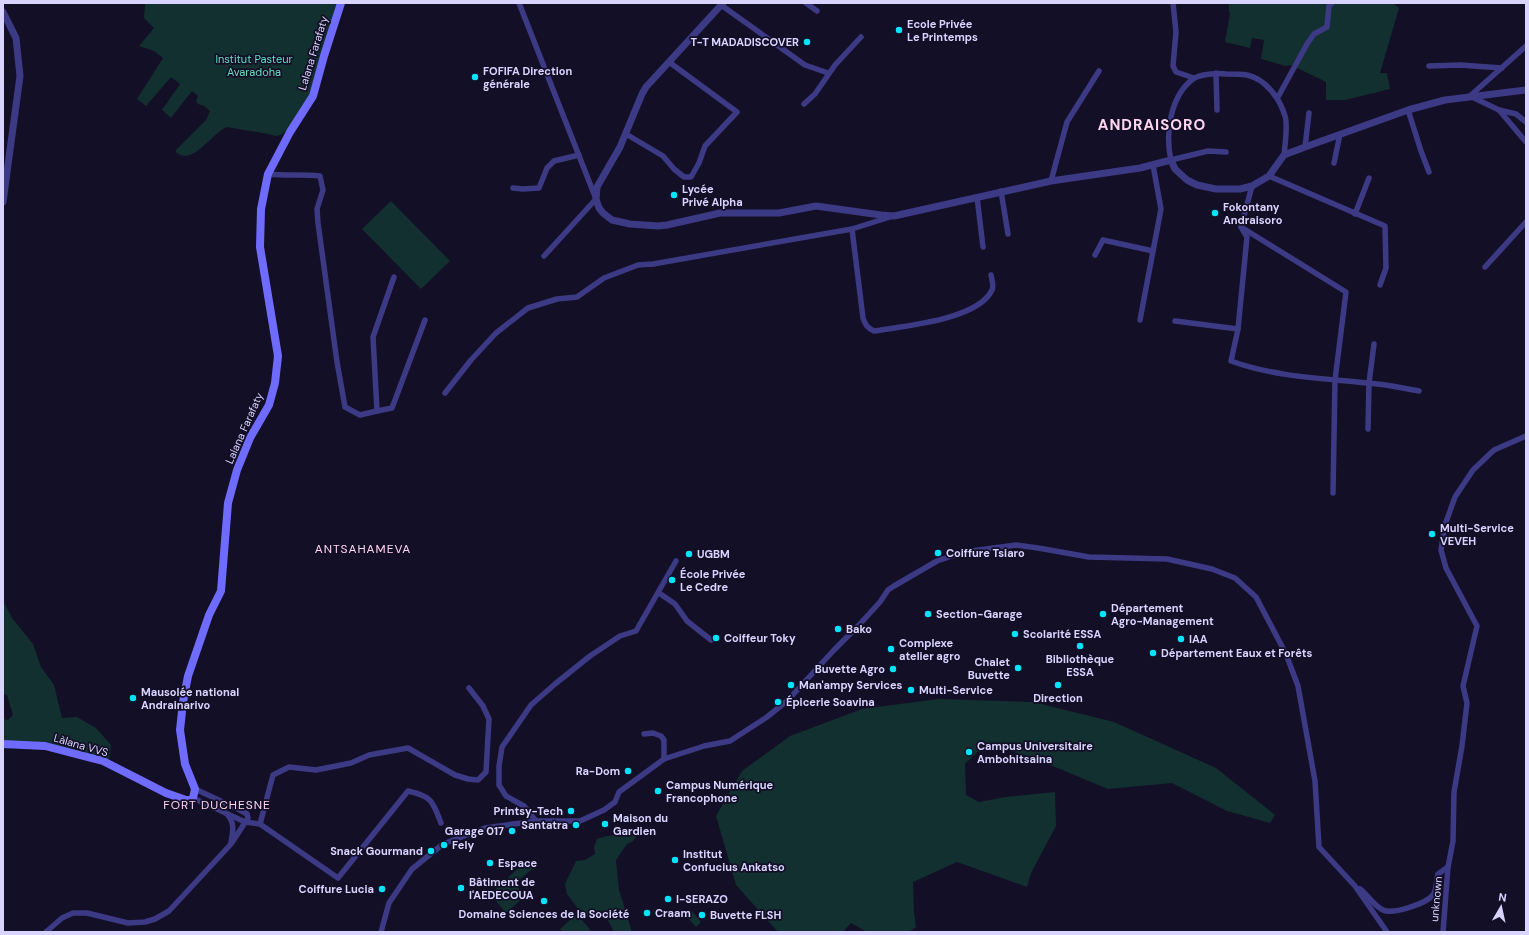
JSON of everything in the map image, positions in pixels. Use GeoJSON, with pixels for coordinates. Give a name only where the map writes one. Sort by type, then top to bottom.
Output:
{"type":"FeatureCollection","features":[{"type":"Feature","properties":{"kind":"main road","name":"Lalana Farafaty"},"geometry":{"type":"LineString","coordinates":[[195,789],[184,764],[180,730],[188,676],[209,615],[221,591],[228,503],[237,470],[250,438],[269,405],[275,384],[278,356],[260,248],[261,209],[268,174],[290,132],[313,96],[341,3]]}},
{"type":"Feature","properties":{"kind":"main road","name":"Làlana VVS"},"geometry":{"type":"LineString","coordinates":[[3,744],[45,746],[103,761],[166,793],[186,800],[191,800],[193,798]]}},
{"type":"Feature","properties":{"kind":"main road"},"geometry":{"type":"LineString","coordinates":[[193,798],[195,789]]}},
{"type":"Feature","properties":{"kind":"street"},"geometry":{"type":"LineString","coordinates":[[519,3],[596,199],[603,213],[612,220],[648,226],[668,225],[728,212],[779,213],[816,206],[894,216]]}},
{"type":"Feature","properties":{"kind":"street"},"geometry":{"type":"LineString","coordinates":[[806,3],[817,11]]}},
{"type":"Feature","properties":{"kind":"street"},"geometry":{"type":"LineString","coordinates":[[1172,3],[1176,32],[1173,66],[1176,72],[1194,78],[1216,73],[1248,76],[1262,82],[1278,97],[1286,117],[1284,155]]}},
{"type":"Feature","properties":{"kind":"street"},"geometry":{"type":"LineString","coordinates":[[1278,97],[1314,34],[1327,27],[1329,6],[1332,3]]}},
{"type":"Feature","properties":{"kind":"street"},"geometry":{"type":"LineString","coordinates":[[544,256],[596,199],[597,187],[620,147],[646,86],[722,4],[805,65],[828,73]]}},
{"type":"Feature","properties":{"kind":"street"},"geometry":{"type":"LineString","coordinates":[[3,12],[16,38],[20,76],[3,202]]}},
{"type":"Feature","properties":{"kind":"street"},"geometry":{"type":"LineString","coordinates":[[804,104],[815,94],[828,73],[862,37]]}},
{"type":"Feature","properties":{"kind":"street"},"geometry":{"type":"LineString","coordinates":[[1470,96],[1526,46]]}},
{"type":"Feature","properties":{"kind":"street"},"geometry":{"type":"LineString","coordinates":[[626,134],[663,156],[674,169],[684,177],[691,177],[699,163],[705,146],[737,112],[669,62]]}},
{"type":"Feature","properties":{"kind":"street"},"geometry":{"type":"LineString","coordinates":[[1429,66],[1460,65],[1502,68]]}},
{"type":"Feature","properties":{"kind":"street"},"geometry":{"type":"LineString","coordinates":[[1051,181],[1066,122],[1099,71]]}},
{"type":"Feature","properties":{"kind":"street"},"geometry":{"type":"LineString","coordinates":[[1216,73],[1217,110]]}},
{"type":"Feature","properties":{"kind":"street"},"geometry":{"type":"LineString","coordinates":[[1194,78],[1178,94],[1168,129],[1168,147],[1171,160],[1175,169],[1187,180],[1197,185],[1230,190],[1240,190],[1252,186],[1268,176],[1284,155],[1305,146],[1408,110],[1431,103],[1470,96],[1526,90]]}},
{"type":"Feature","properties":{"kind":"street"},"geometry":{"type":"LineString","coordinates":[[1470,96],[1499,110],[1516,114],[1526,122]]}},
{"type":"Feature","properties":{"kind":"street"},"geometry":{"type":"LineString","coordinates":[[1408,110],[1429,172]]}},
{"type":"Feature","properties":{"kind":"street"},"geometry":{"type":"LineString","coordinates":[[1499,110],[1526,142]]}},
{"type":"Feature","properties":{"kind":"street"},"geometry":{"type":"LineString","coordinates":[[1305,146],[1308,113]]}},
{"type":"Feature","properties":{"kind":"street"},"geometry":{"type":"LineString","coordinates":[[1334,163],[1340,134]]}},
{"type":"Feature","properties":{"kind":"street"},"geometry":{"type":"LineString","coordinates":[[445,393],[471,360],[496,333],[528,308],[557,299],[577,297],[604,278],[638,265],[653,264],[852,229],[894,216],[1051,181],[1153,166],[1208,151],[1226,152]]}},
{"type":"Feature","properties":{"kind":"street"},"geometry":{"type":"LineString","coordinates":[[512,188],[539,188],[547,168],[554,161],[579,155]]}},
{"type":"Feature","properties":{"kind":"street"},"geometry":{"type":"LineString","coordinates":[[1140,320],[1161,209],[1153,166]]}},
{"type":"Feature","properties":{"kind":"street"},"geometry":{"type":"LineString","coordinates":[[268,174],[289,176],[305,174],[320,176],[323,190],[317,209],[318,223],[337,362],[345,407],[360,415],[392,408],[425,320]]}},
{"type":"Feature","properties":{"kind":"street"},"geometry":{"type":"LineString","coordinates":[[1268,176],[1385,226],[1386,268],[1380,286]]}},
{"type":"Feature","properties":{"kind":"street"},"geometry":{"type":"LineString","coordinates":[[1355,214],[1369,178]]}},
{"type":"Feature","properties":{"kind":"street"},"geometry":{"type":"LineString","coordinates":[[1252,186],[1241,227],[1247,238],[1238,329],[1231,361],[1244,366],[1289,376],[1369,383],[1419,391]]}},
{"type":"Feature","properties":{"kind":"street"},"geometry":{"type":"LineString","coordinates":[[1001,192],[1008,234]]}},
{"type":"Feature","properties":{"kind":"street"},"geometry":{"type":"LineString","coordinates":[[976,197],[983,247]]}},
{"type":"Feature","properties":{"kind":"street"},"geometry":{"type":"LineString","coordinates":[[1486,267],[1526,222]]}},
{"type":"Feature","properties":{"kind":"street"},"geometry":{"type":"LineString","coordinates":[[1241,227],[1346,292],[1335,380],[1333,493]]}},
{"type":"Feature","properties":{"kind":"street"},"geometry":{"type":"LineString","coordinates":[[852,229],[863,318],[866,326],[871,330],[949,318],[980,304],[986,299],[993,289],[991,275]]}},
{"type":"Feature","properties":{"kind":"street"},"geometry":{"type":"LineString","coordinates":[[1095,254],[1103,240],[1152,251]]}},
{"type":"Feature","properties":{"kind":"street"},"geometry":{"type":"LineString","coordinates":[[377,411],[373,337],[394,277]]}},
{"type":"Feature","properties":{"kind":"street"},"geometry":{"type":"LineString","coordinates":[[1174,322],[1238,329]]}},
{"type":"Feature","properties":{"kind":"street"},"geometry":{"type":"LineString","coordinates":[[1368,429],[1369,383],[1374,344]]}},
{"type":"Feature","properties":{"kind":"street","name":"unknown"},"geometry":{"type":"LineString","coordinates":[[1443,932],[1448,867],[1453,841],[1454,792],[1462,746],[1467,703],[1463,686],[1477,626],[1446,568],[1441,550],[1445,525],[1455,497],[1473,470],[1494,450],[1526,436]]}},
{"type":"Feature","properties":{"kind":"street"},"geometry":{"type":"LineString","coordinates":[[381,932],[389,903],[412,869],[443,844],[485,828],[536,821],[580,821],[604,810],[615,802],[619,792],[664,760],[697,748],[730,741],[767,717],[788,700],[869,614],[888,590],[937,561],[964,552],[1016,545],[1089,557],[1167,559],[1212,569],[1235,578],[1256,597],[1286,654],[1298,686],[1314,781],[1319,847],[1355,886],[1387,932]]}},
{"type":"Feature","properties":{"kind":"street"},"geometry":{"type":"LineString","coordinates":[[536,821],[524,806],[506,796],[500,785],[499,766],[502,748],[531,705],[555,684],[590,656],[620,636],[636,631],[676,561]]}},
{"type":"Feature","properties":{"kind":"street"},"geometry":{"type":"LineString","coordinates":[[659,593],[675,604],[687,620],[711,640]]}},
{"type":"Feature","properties":{"kind":"street"},"geometry":{"type":"LineString","coordinates":[[260,824],[273,775],[289,767],[316,770],[351,763],[369,755],[408,748],[455,775],[478,780],[486,772],[489,719],[483,706],[469,688]]}},
{"type":"Feature","properties":{"kind":"street"},"geometry":{"type":"LineString","coordinates":[[644,734],[653,733],[661,736],[664,740],[664,760]]}},
{"type":"Feature","properties":{"kind":"street"},"geometry":{"type":"LineString","coordinates":[[46,932],[62,918],[73,913],[87,913],[128,923],[145,922],[169,912],[231,844],[248,818],[247,814],[195,789]]}},
{"type":"Feature","properties":{"kind":"street"},"geometry":{"type":"LineString","coordinates":[[193,798],[245,822],[260,824],[338,878],[408,791],[422,794],[434,804],[441,823]]}},
{"type":"Feature","properties":{"kind":"street"},"geometry":{"type":"LineString","coordinates":[[226,813],[232,823],[233,833],[231,844]]}},
{"type":"Feature","properties":{"kind":"street"},"geometry":{"type":"LineString","coordinates":[[1355,886],[1366,894],[1380,909],[1394,912],[1406,909],[1430,898],[1435,891],[1438,874],[1448,867]]}},
{"type":"Feature","properties":{"kind":"green space","name":"Institut Pasteur Avaradoha"},"geometry":{"type":"Polygon","coordinates":[[[146,3],[337,3],[309,97],[290,128],[281,135],[275,136],[227,127],[195,152],[182,156],[176,152],[176,150],[206,120],[210,111],[204,106],[198,104],[196,101],[198,96],[192,91],[171,118],[162,110],[180,84],[171,77],[146,106],[137,99],[163,58],[154,51],[139,46],[154,28],[144,18],[146,3]]]}},
{"type":"Feature","properties":{"kind":"green space"},"geometry":{"type":"Polygon","coordinates":[[[1229,3],[1393,3],[1399,8],[1380,73],[1387,73],[1390,89],[1345,100],[1326,100],[1326,82],[1291,65],[1286,66],[1261,59],[1264,40],[1252,38],[1250,48],[1225,42],[1230,13],[1229,3]]]}},
{"type":"Feature","properties":{"kind":"green space"},"geometry":{"type":"Polygon","coordinates":[[[391,201],[450,261],[421,289],[362,229],[391,201]]]}},
{"type":"Feature","properties":{"kind":"green space"},"geometry":{"type":"Polygon","coordinates":[[[3,600],[12,618],[33,644],[41,667],[54,685],[62,718],[77,717],[96,728],[111,745],[109,760],[3,741],[3,719],[8,720],[13,715],[7,695],[3,694],[3,600]]]}},
{"type":"Feature","properties":{"kind":"green space"},"geometry":{"type":"Polygon","coordinates":[[[938,699],[1033,702],[1114,722],[1216,768],[1275,815],[1270,823],[1227,811],[1172,783],[1108,789],[1031,757],[1000,748],[977,752],[965,764],[966,795],[979,802],[1005,797],[1055,792],[1056,826],[1031,873],[1027,887],[957,862],[913,882],[916,927],[909,932],[867,932],[851,923],[843,932],[778,932],[736,885],[716,816],[742,771],[790,736],[862,709],[938,699]]]}},
{"type":"Feature","properties":{"kind":"green space"},"geometry":{"type":"Polygon","coordinates":[[[636,832],[636,837],[632,842],[627,844],[616,860],[619,890],[632,932],[614,932],[603,911],[585,918],[567,894],[565,884],[576,861],[585,860],[595,854],[594,847],[597,839],[606,836],[636,832]]]}},
{"type":"Feature","properties":{"kind":"green space"},"geometry":{"type":"Polygon","coordinates":[[[524,863],[534,867],[515,884],[525,896],[506,913],[490,894],[524,863]]]}},
{"type":"Feature","properties":{"kind":"green space"},"geometry":{"type":"Polygon","coordinates":[[[691,910],[701,922],[696,927],[685,915],[691,910]]]}},
{"type":"Feature","properties":{"kind":"green space"},"geometry":{"type":"Polygon","coordinates":[[[577,914],[592,932],[563,932],[560,929],[577,914]]]}},
{"type":"Feature","properties":{"kind":"place","name":"Ecole Privée Le Printemps"},"geometry":{"type":"Point","coordinates":[899,30]}},
{"type":"Feature","properties":{"kind":"place","name":"T-T MADADISCOVER"},"geometry":{"type":"Point","coordinates":[807,42]}},
{"type":"Feature","properties":{"kind":"place","name":"FOFIFA Direction générale"},"geometry":{"type":"Point","coordinates":[475,77]}},
{"type":"Feature","properties":{"kind":"place","name":"Lycée Privé Alpha"},"geometry":{"type":"Point","coordinates":[674,195]}},
{"type":"Feature","properties":{"kind":"place","name":"Fokontany Andraisoro"},"geometry":{"type":"Point","coordinates":[1215,213]}},
{"type":"Feature","properties":{"kind":"place","name":"Multi-Service VEVEH"},"geometry":{"type":"Point","coordinates":[1432,534]}},
{"type":"Feature","properties":{"kind":"place","name":"Coiffure Tsiaro"},"geometry":{"type":"Point","coordinates":[938,553]}},
{"type":"Feature","properties":{"kind":"place","name":"UGBM"},"geometry":{"type":"Point","coordinates":[689,554]}},
{"type":"Feature","properties":{"kind":"place","name":"École Privée Le Cedre"},"geometry":{"type":"Point","coordinates":[672,580]}},
{"type":"Feature","properties":{"kind":"place","name":"Section-Garage"},"geometry":{"type":"Point","coordinates":[928,614]}},
{"type":"Feature","properties":{"kind":"place","name":"Département Agro-Management"},"geometry":{"type":"Point","coordinates":[1103,614]}},
{"type":"Feature","properties":{"kind":"place","name":"Bako"},"geometry":{"type":"Point","coordinates":[838,629]}},
{"type":"Feature","properties":{"kind":"place","name":"Scolarité ESSA"},"geometry":{"type":"Point","coordinates":[1015,634]}},
{"type":"Feature","properties":{"kind":"place","name":"Coiffeur Toky"},"geometry":{"type":"Point","coordinates":[716,638]}},
{"type":"Feature","properties":{"kind":"place","name":"IAA"},"geometry":{"type":"Point","coordinates":[1181,639]}},
{"type":"Feature","properties":{"kind":"place","name":"Bibliothèque ESSA"},"geometry":{"type":"Point","coordinates":[1080,646]}},
{"type":"Feature","properties":{"kind":"place","name":"Complexe atelier agro"},"geometry":{"type":"Point","coordinates":[891,649]}},
{"type":"Feature","properties":{"kind":"place","name":"Département Eaux et Forêts"},"geometry":{"type":"Point","coordinates":[1153,653]}},
{"type":"Feature","properties":{"kind":"place","name":"Chalet Buvette"},"geometry":{"type":"Point","coordinates":[1018,668]}},
{"type":"Feature","properties":{"kind":"place","name":"Buvette Agro"},"geometry":{"type":"Point","coordinates":[893,669]}},
{"type":"Feature","properties":{"kind":"place","name":"Man'ampy Services"},"geometry":{"type":"Point","coordinates":[791,685]}},
{"type":"Feature","properties":{"kind":"place","name":"Direction"},"geometry":{"type":"Point","coordinates":[1058,685]}},
{"type":"Feature","properties":{"kind":"place","name":"Multi-Service"},"geometry":{"type":"Point","coordinates":[911,690]}},
{"type":"Feature","properties":{"kind":"place","name":"Mausolée national Andrainarivo"},"geometry":{"type":"Point","coordinates":[133,698]}},
{"type":"Feature","properties":{"kind":"place","name":"Épicerie Soavina"},"geometry":{"type":"Point","coordinates":[778,702]}},
{"type":"Feature","properties":{"kind":"place","name":"Campus Universitaire Ambohitsaina"},"geometry":{"type":"Point","coordinates":[969,752]}},
{"type":"Feature","properties":{"kind":"place","name":"Ra-Dom"},"geometry":{"type":"Point","coordinates":[628,771]}},
{"type":"Feature","properties":{"kind":"place","name":"Campus Numérique Francophone"},"geometry":{"type":"Point","coordinates":[658,791]}},
{"type":"Feature","properties":{"kind":"place","name":"Printsy-Tech"},"geometry":{"type":"Point","coordinates":[571,811]}},
{"type":"Feature","properties":{"kind":"place","name":"Maison du Gardien"},"geometry":{"type":"Point","coordinates":[605,824]}},
{"type":"Feature","properties":{"kind":"place","name":"Santatra"},"geometry":{"type":"Point","coordinates":[576,825]}},
{"type":"Feature","properties":{"kind":"place","name":"Garage 017"},"geometry":{"type":"Point","coordinates":[512,831]}},
{"type":"Feature","properties":{"kind":"place","name":"Fely"},"geometry":{"type":"Point","coordinates":[444,845]}},
{"type":"Feature","properties":{"kind":"place","name":"Snack Gourmand"},"geometry":{"type":"Point","coordinates":[431,851]}},
{"type":"Feature","properties":{"kind":"place","name":"Institut Confucius Ankatso"},"geometry":{"type":"Point","coordinates":[675,860]}},
{"type":"Feature","properties":{"kind":"place","name":"Espace"},"geometry":{"type":"Point","coordinates":[490,863]}},
{"type":"Feature","properties":{"kind":"place","name":"Bâtiment de l'AEDECOUA"},"geometry":{"type":"Point","coordinates":[461,888]}},
{"type":"Feature","properties":{"kind":"place","name":"Coiffure Lucia"},"geometry":{"type":"Point","coordinates":[382,889]}},
{"type":"Feature","properties":{"kind":"place","name":"I-SERAZO"},"geometry":{"type":"Point","coordinates":[668,899]}},
{"type":"Feature","properties":{"kind":"place","name":"Domaine Sciences de la Société"},"geometry":{"type":"Point","coordinates":[544,901]}},
{"type":"Feature","properties":{"kind":"place","name":"Craam"},"geometry":{"type":"Point","coordinates":[647,913]}},
{"type":"Feature","properties":{"kind":"place","name":"Buvette FLSH"},"geometry":{"type":"Point","coordinates":[702,915]}},
{"type":"Feature","properties":{"kind":"district","name":"ANDRAISORO"},"geometry":{"type":"Point","coordinates":[1152,125]}},
{"type":"Feature","properties":{"kind":"district","name":"ANTSAHAMEVA"},"geometry":{"type":"Point","coordinates":[363,549]}},
{"type":"Feature","properties":{"kind":"district","name":"FORT DUCHESNE"},"geometry":{"type":"Point","coordinates":[217,805]}}]}
